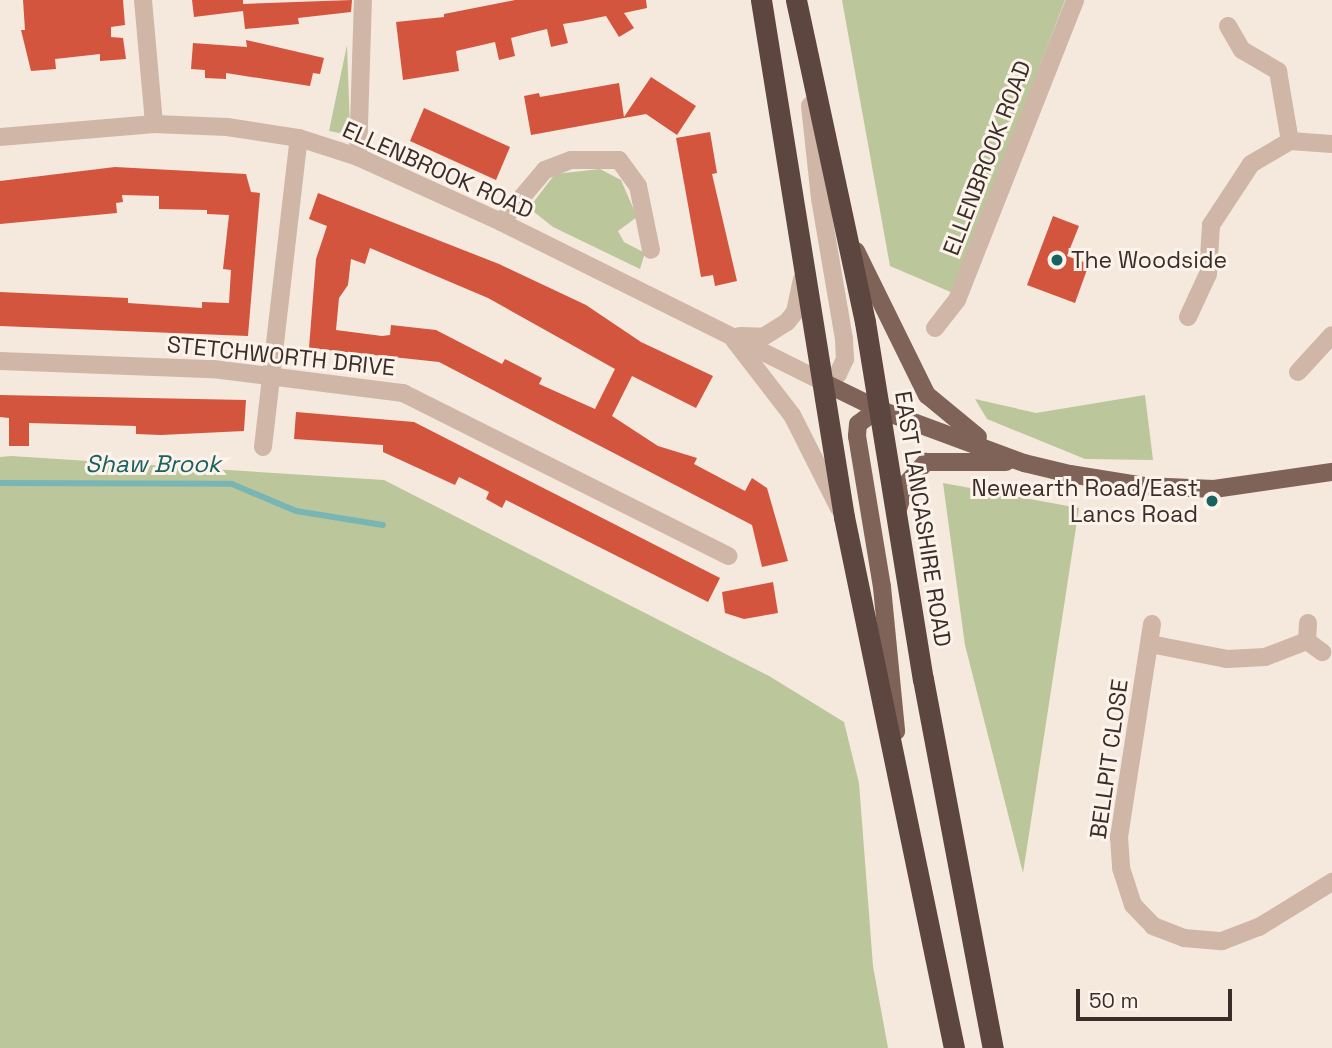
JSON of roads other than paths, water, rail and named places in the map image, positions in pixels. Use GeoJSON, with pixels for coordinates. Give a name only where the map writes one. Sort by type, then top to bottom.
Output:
{"type":"FeatureCollection","features":[{"type":"Feature","properties":{"kind":"highway"},"geometry":{"type":"LineString","coordinates":[[761,0],[803,277],[825,383],[844,517],[899,765],[954,1048]]}},
{"type":"Feature","properties":{"kind":"highway","name":"EAST LANCASHIRE ROAD"},"geometry":{"type":"LineString","coordinates":[[796,0],[846,228],[955,863],[993,1048]]}},
{"type":"Feature","properties":{"kind":"main road"},"geometry":{"type":"LineString","coordinates":[[846,228],[927,395],[963,429],[1024,463]]}},
{"type":"Feature","properties":{"kind":"main road"},"geometry":{"type":"LineString","coordinates":[[825,383],[878,409],[1024,463]]}},
{"type":"Feature","properties":{"kind":"main road"},"geometry":{"type":"LineString","coordinates":[[878,409],[858,424],[857,436],[883,600],[899,765]]}},
{"type":"Feature","properties":{"kind":"main road"},"geometry":{"type":"LineString","coordinates":[[896,514],[905,484],[926,463],[957,459],[1024,463],[1177,489],[1291,481],[1332,472]]}},
{"type":"Feature","properties":{"kind":"street"},"geometry":{"type":"LineString","coordinates":[[143,0],[154,124]]}},
{"type":"Feature","properties":{"kind":"street"},"geometry":{"type":"LineString","coordinates":[[358,157],[363,0]]}},
{"type":"Feature","properties":{"kind":"street","name":"ELLENBROOK ROAD"},"geometry":{"type":"LineString","coordinates":[[935,328],[957,300],[1075,0]]}},
{"type":"Feature","properties":{"kind":"street"},"geometry":{"type":"LineString","coordinates":[[1228,26],[1242,50],[1278,71],[1290,141]]}},
{"type":"Feature","properties":{"kind":"street"},"geometry":{"type":"LineString","coordinates":[[803,37],[820,198],[844,339],[845,359],[838,374],[825,383]]}},
{"type":"Feature","properties":{"kind":"street","name":"ELLENBROOK ROAD"},"geometry":{"type":"LineString","coordinates":[[0,137],[154,124],[240,129],[299,138],[358,157],[501,222],[825,383]]}},
{"type":"Feature","properties":{"kind":"street"},"geometry":{"type":"LineString","coordinates":[[263,447],[299,138]]}},
{"type":"Feature","properties":{"kind":"street"},"geometry":{"type":"LineString","coordinates":[[1188,317],[1209,274],[1211,225],[1251,164],[1290,141],[1332,144]]}},
{"type":"Feature","properties":{"kind":"street"},"geometry":{"type":"LineString","coordinates":[[501,222],[545,170],[571,160],[619,160],[638,186],[651,250]]}},
{"type":"Feature","properties":{"kind":"street"},"geometry":{"type":"LineString","coordinates":[[729,335],[763,337],[787,322],[795,312],[803,277]]}},
{"type":"Feature","properties":{"kind":"street"},"geometry":{"type":"LineString","coordinates":[[729,335],[792,415],[844,517]]}},
{"type":"Feature","properties":{"kind":"street"},"geometry":{"type":"LineString","coordinates":[[1298,372],[1332,335]]}},
{"type":"Feature","properties":{"kind":"street","name":"STETCHWORTH DRIVE"},"geometry":{"type":"LineString","coordinates":[[0,361],[270,375],[403,393],[728,556]]}},
{"type":"Feature","properties":{"kind":"street","name":"BELLPIT CLOSE"},"geometry":{"type":"LineString","coordinates":[[1152,624],[1119,837],[1121,868],[1133,905],[1153,926],[1184,938],[1222,941],[1259,927],[1332,882]]}},
{"type":"Feature","properties":{"kind":"street"},"geometry":{"type":"LineString","coordinates":[[1150,643],[1227,659],[1265,657],[1307,632],[1322,652]]}},
{"type":"Feature","properties":{"kind":"waterway","name":"Shaw Brook"},"geometry":{"type":"LineString","coordinates":[[0,483],[232,484],[296,511],[383,525]]}},
{"type":"Feature","properties":{"kind":"place","name":"The Woodside"},"geometry":{"type":"Point","coordinates":[1057,260]}},
{"type":"Feature","properties":{"kind":"place","name":"Newearth Road/East Lancs Road"},"geometry":{"type":"Point","coordinates":[1212,501]}}]}
